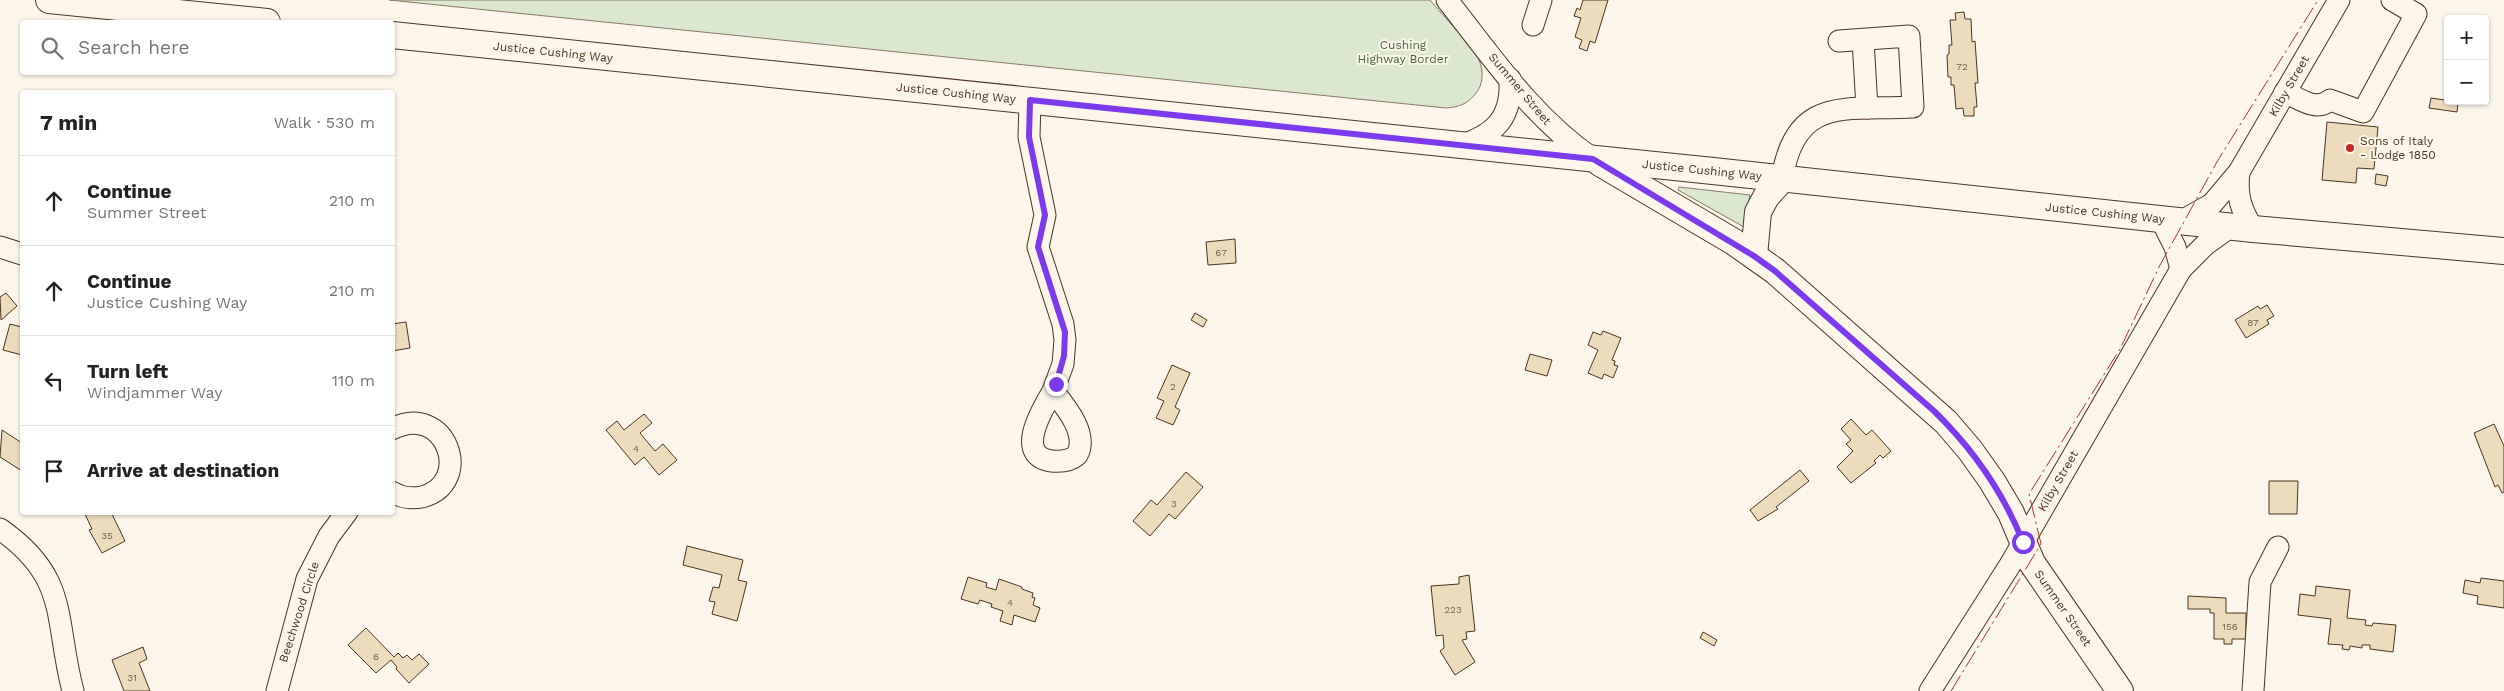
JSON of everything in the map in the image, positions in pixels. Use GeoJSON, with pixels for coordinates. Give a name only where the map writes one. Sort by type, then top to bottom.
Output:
{"type":"FeatureCollection","features":[{"type":"Feature","properties":{"kind":"main road"},"geometry":{"type":"LineString","coordinates":[[49,0],[247,20]]}},
{"type":"Feature","properties":{"kind":"main road","name":"Justice Cushing Way"},"geometry":{"type":"LineString","coordinates":[[395,35],[1463,145],[2242,228],[2504,251]]}},
{"type":"Feature","properties":{"kind":"main road","name":"Summer Street"},"geometry":{"type":"LineString","coordinates":[[1593,159],[1754,256],[1801,294],[1934,411],[1958,435],[2006,505],[2032,563],[2120,691]]}},
{"type":"Feature","properties":{"kind":"main road"},"geometry":{"type":"LineString","coordinates":[[1754,256],[1758,212],[1766,197],[1782,179]]}},
{"type":"Feature","properties":{"kind":"street","name":"Summer Street"},"geometry":{"type":"LineString","coordinates":[[1447,0],[1537,114],[1556,132],[1593,159]]}},
{"type":"Feature","properties":{"kind":"street"},"geometry":{"type":"LineString","coordinates":[[1533,26],[1541,0]]}},
{"type":"Feature","properties":{"kind":"street","name":"Kilby Street"},"geometry":{"type":"LineString","coordinates":[[2171,220],[2212,204],[2239,172],[2339,0]]}},
{"type":"Feature","properties":{"kind":"street"},"geometry":{"type":"LineString","coordinates":[[2285,92],[2311,105],[2321,105],[2330,100],[2363,112],[2416,14],[2392,0]]}},
{"type":"Feature","properties":{"kind":"street"},"geometry":{"type":"LineString","coordinates":[[1782,179],[1790,145],[1795,136],[1809,122],[1833,110],[1913,108],[1909,36],[1839,41]]}},
{"type":"Feature","properties":{"kind":"street"},"geometry":{"type":"LineString","coordinates":[[1863,40],[1867,108]]}},
{"type":"Feature","properties":{"kind":"street"},"geometry":{"type":"LineString","coordinates":[[1463,145],[1480,139],[1493,130],[1503,119],[1511,93],[1510,79]]}},
{"type":"Feature","properties":{"kind":"street"},"geometry":{"type":"LineString","coordinates":[[1030,100],[1029,137],[1045,215],[1038,247],[1065,332],[1063,364],[1053,391]]}},
{"type":"Feature","properties":{"kind":"street","name":"Kilby Street"},"geometry":{"type":"LineString","coordinates":[[1930,691],[2023,542],[2181,269],[2205,245],[2242,228],[2237,187],[2239,172]]}},
{"type":"Feature","properties":{"kind":"street"},"geometry":{"type":"LineString","coordinates":[[2171,220],[2181,269]]}},
{"type":"Feature","properties":{"kind":"street"},"geometry":{"type":"LineString","coordinates":[[0,247],[20,253]]}},
{"type":"Feature","properties":{"kind":"street"},"geometry":{"type":"LineString","coordinates":[[395,428],[409,423],[429,427],[444,439],[451,457],[447,476],[435,491],[417,498],[407,498],[395,493]]}},
{"type":"Feature","properties":{"kind":"street","name":"Beechwood Circle"},"geometry":{"type":"LineString","coordinates":[[276,691],[307,579],[329,536],[345,515]]}},
{"type":"Feature","properties":{"kind":"street"},"geometry":{"type":"LineString","coordinates":[[0,529],[27,550],[47,576],[57,604],[73,691]]}},
{"type":"Feature","properties":{"kind":"street"},"geometry":{"type":"LineString","coordinates":[[2252,691],[2260,582],[2278,547]]}},
{"type":"Feature","properties":{"kind":"green space","name":"Cushing Highway Border"},"geometry":{"type":"Polygon","coordinates":[[[389,0],[1430,0],[1464,38],[1479,60],[1482,78],[1478,90],[1470,100],[1459,106],[1446,108],[389,0]]]}},
{"type":"Feature","properties":{"kind":"green space"},"geometry":{"type":"Polygon","coordinates":[[[1679,187],[1750,195],[1744,227],[1678,190],[1679,187]]]}},
{"type":"Feature","properties":{"kind":"building"},"geometry":{"type":"Polygon","coordinates":[[[1583,0],[1608,0],[1595,43],[1590,41],[1587,51],[1579,48],[1582,40],[1575,37],[1581,18],[1574,16],[1577,8],[1580,10],[1583,0]]]}},
{"type":"Feature","properties":{"kind":"building"},"geometry":{"type":"Polygon","coordinates":[[[1964,12],[1965,19],[1971,19],[1972,42],[1975,41],[1978,83],[1975,83],[1977,107],[1974,107],[1974,116],[1964,116],[1963,108],[1956,109],[1954,85],[1951,85],[1951,77],[1948,77],[1947,55],[1949,54],[1949,45],[1952,45],[1950,20],[1956,20],[1955,13],[1964,12]]]}},
{"type":"Feature","properties":{"kind":"building"},"geometry":{"type":"Polygon","coordinates":[[[2431,98],[2444,100],[2444,105],[2458,105],[2457,112],[2429,108],[2431,98]]]}},
{"type":"Feature","properties":{"kind":"building","name":"Sons of Italy - Lodge 1850"},"geometry":{"type":"Polygon","coordinates":[[[2327,122],[2378,127],[2374,169],[2357,168],[2356,183],[2322,180],[2327,122]]]}},
{"type":"Feature","properties":{"kind":"building"},"geometry":{"type":"Polygon","coordinates":[[[2376,174],[2388,176],[2386,186],[2375,184],[2376,174]]]}},
{"type":"Feature","properties":{"kind":"building"},"geometry":{"type":"Polygon","coordinates":[[[1235,239],[1236,263],[1208,265],[1206,242],[1235,239]]]}},
{"type":"Feature","properties":{"kind":"building"},"geometry":{"type":"Polygon","coordinates":[[[6,293],[17,306],[1,320],[0,297],[6,293]]]}},
{"type":"Feature","properties":{"kind":"building"},"geometry":{"type":"Polygon","coordinates":[[[2267,305],[2274,316],[2267,320],[2269,324],[2246,338],[2235,320],[2258,306],[2260,309],[2267,305]]]}},
{"type":"Feature","properties":{"kind":"building"},"geometry":{"type":"Polygon","coordinates":[[[1195,313],[1207,320],[1203,327],[1191,320],[1195,313]]]}},
{"type":"Feature","properties":{"kind":"building"},"geometry":{"type":"Polygon","coordinates":[[[406,322],[410,348],[395,350],[395,324],[406,322]]]}},
{"type":"Feature","properties":{"kind":"building"},"geometry":{"type":"Polygon","coordinates":[[[10,324],[20,326],[20,354],[3,350],[10,324]]]}},
{"type":"Feature","properties":{"kind":"building"},"geometry":{"type":"Polygon","coordinates":[[[1603,331],[1621,338],[1612,360],[1615,361],[1614,365],[1618,366],[1613,378],[1604,374],[1602,379],[1588,373],[1598,350],[1588,345],[1593,332],[1601,335],[1603,331]]]}},
{"type":"Feature","properties":{"kind":"building"},"geometry":{"type":"Polygon","coordinates":[[[1530,354],[1552,360],[1547,376],[1525,370],[1530,354]]]}},
{"type":"Feature","properties":{"kind":"building"},"geometry":{"type":"Polygon","coordinates":[[[1172,365],[1190,373],[1175,407],[1180,410],[1173,425],[1156,418],[1164,401],[1157,398],[1172,365]]]}},
{"type":"Feature","properties":{"kind":"building"},"geometry":{"type":"Polygon","coordinates":[[[644,414],[652,423],[640,433],[655,451],[663,444],[677,460],[659,475],[644,457],[635,465],[606,430],[617,421],[624,430],[644,414]]]}},
{"type":"Feature","properties":{"kind":"building"},"geometry":{"type":"Polygon","coordinates":[[[1851,419],[1866,435],[1872,430],[1891,451],[1883,458],[1880,455],[1874,461],[1876,463],[1851,483],[1837,467],[1853,451],[1846,444],[1851,440],[1841,429],[1851,419]]]}},
{"type":"Feature","properties":{"kind":"building"},"geometry":{"type":"Polygon","coordinates":[[[2494,424],[2504,446],[2504,492],[2502,493],[2498,485],[2495,487],[2474,433],[2494,424]]]}},
{"type":"Feature","properties":{"kind":"building"},"geometry":{"type":"Polygon","coordinates":[[[2,430],[20,442],[20,470],[0,457],[2,430]]]}},
{"type":"Feature","properties":{"kind":"building"},"geometry":{"type":"Polygon","coordinates":[[[1800,470],[1809,481],[1776,507],[1778,509],[1758,521],[1750,510],[1800,470]]]}},
{"type":"Feature","properties":{"kind":"building"},"geometry":{"type":"Polygon","coordinates":[[[1186,472],[1203,487],[1175,519],[1169,514],[1150,536],[1133,521],[1151,500],[1157,505],[1186,472]]]}},
{"type":"Feature","properties":{"kind":"building"},"geometry":{"type":"Polygon","coordinates":[[[2269,481],[2298,481],[2297,514],[2269,514],[2269,481]]]}},
{"type":"Feature","properties":{"kind":"building"},"geometry":{"type":"Polygon","coordinates":[[[85,515],[112,515],[125,541],[102,553],[89,530],[92,529],[85,515]]]}},
{"type":"Feature","properties":{"kind":"building"},"geometry":{"type":"Polygon","coordinates":[[[687,546],[743,560],[738,580],[747,582],[737,621],[712,614],[715,602],[709,601],[713,587],[719,588],[722,575],[683,565],[687,546]]]}},
{"type":"Feature","properties":{"kind":"building"},"geometry":{"type":"Polygon","coordinates":[[[1469,575],[1475,631],[1466,632],[1467,639],[1462,640],[1475,662],[1455,675],[1440,651],[1444,648],[1443,635],[1436,636],[1431,586],[1459,584],[1459,577],[1469,575]]]}},
{"type":"Feature","properties":{"kind":"building"},"geometry":{"type":"Polygon","coordinates":[[[968,577],[987,583],[986,587],[996,590],[999,579],[1033,593],[1032,597],[1035,598],[1033,605],[1040,608],[1035,622],[1014,615],[1012,625],[1000,621],[1003,611],[991,607],[992,604],[980,600],[978,604],[961,599],[968,577]]]}},
{"type":"Feature","properties":{"kind":"building"},"geometry":{"type":"Polygon","coordinates":[[[2481,578],[2504,581],[2504,608],[2477,604],[2478,596],[2463,593],[2465,580],[2480,583],[2481,578]]]}},
{"type":"Feature","properties":{"kind":"building"},"geometry":{"type":"Polygon","coordinates":[[[2316,586],[2350,590],[2347,618],[2366,620],[2365,625],[2372,626],[2373,623],[2396,625],[2393,652],[2370,649],[2370,645],[2362,645],[2362,648],[2350,646],[2349,650],[2342,649],[2343,645],[2328,644],[2331,619],[2298,615],[2300,594],[2315,596],[2316,586]]]}},
{"type":"Feature","properties":{"kind":"building"},"geometry":{"type":"Polygon","coordinates":[[[2188,596],[2226,598],[2226,613],[2246,613],[2246,639],[2232,639],[2232,644],[2224,644],[2224,639],[2214,639],[2214,613],[2210,613],[2210,609],[2188,609],[2188,596]]]}},
{"type":"Feature","properties":{"kind":"building"},"geometry":{"type":"Polygon","coordinates":[[[366,628],[394,657],[398,653],[403,658],[407,655],[412,660],[419,654],[429,664],[409,683],[396,669],[397,667],[391,660],[376,673],[348,645],[366,628]]]}},
{"type":"Feature","properties":{"kind":"building"},"geometry":{"type":"Polygon","coordinates":[[[1703,632],[1717,640],[1714,646],[1700,638],[1703,632]]]}},
{"type":"Feature","properties":{"kind":"building"},"geometry":{"type":"Polygon","coordinates":[[[143,647],[147,659],[139,663],[150,691],[124,691],[112,660],[143,647]]]}},
{"type":"Feature","properties":{"kind":"power"},"geometry":{"type":"LineString","coordinates":[[1951,691],[2041,544],[2029,494],[2120,349],[2160,265],[2218,160],[2318,0]]}},
{"type":"Feature","properties":{"kind":"place","name":"Sons of Italy - Lodge 1850"},"geometry":{"type":"Point","coordinates":[2350,148]}},
{"type":"Feature","properties":{"kind":"route"},"geometry":{"type":"LineString","coordinates":[[1056,384],[1063,364],[1065,332],[1038,251],[1038,242],[1045,215],[1033,168],[1028,117],[1030,100],[1593,159],[1744,248],[1775,271],[1934,411],[1958,435],[1982,466],[2011,513],[2023,542]]}}]}
